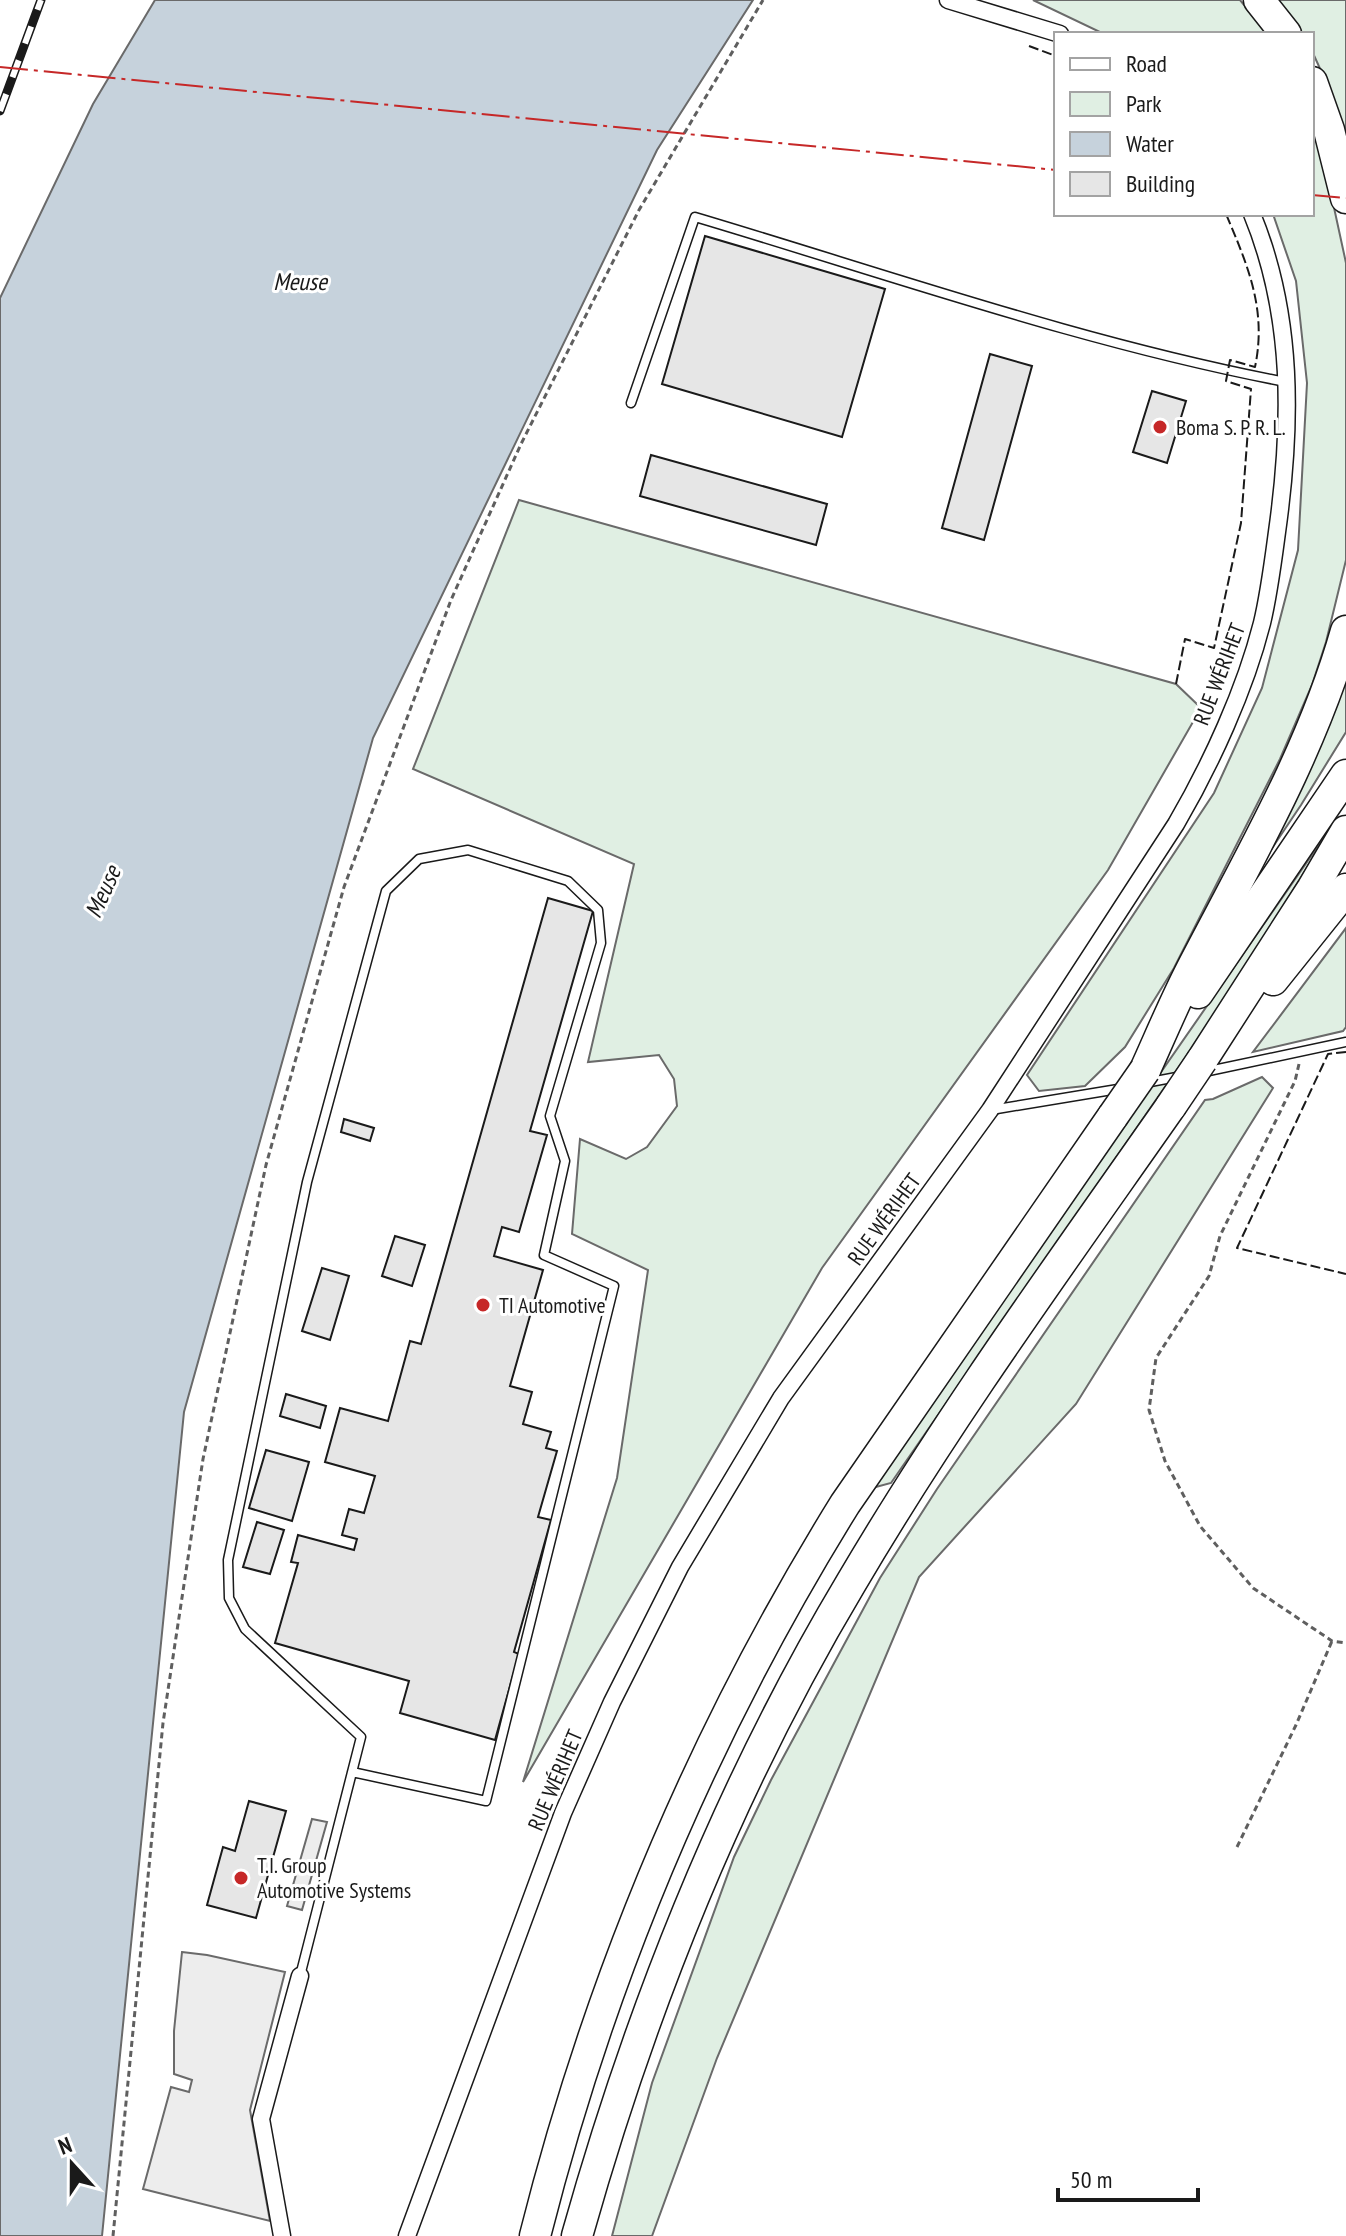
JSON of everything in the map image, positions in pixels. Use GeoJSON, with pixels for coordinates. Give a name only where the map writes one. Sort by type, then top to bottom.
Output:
{"type":"FeatureCollection","features":[{"type":"Feature","properties":{"kind":"highway"},"geometry":{"type":"LineString","coordinates":[[1259,0],[1284,32]]}},
{"type":"Feature","properties":{"kind":"highway"},"geometry":{"type":"LineString","coordinates":[[1314,88],[1329,130],[1346,198]]}},
{"type":"Feature","properties":{"kind":"highway"},"geometry":{"type":"LineString","coordinates":[[1145,1070],[1191,970],[1286,785],[1327,690],[1346,631]]}},
{"type":"Feature","properties":{"kind":"highway"},"geometry":{"type":"LineString","coordinates":[[535,2236],[582,2069],[642,1904],[715,1742],[778,1618],[877,1455],[1346,775]]}},
{"type":"Feature","properties":{"kind":"highway"},"geometry":{"type":"LineString","coordinates":[[577,2236],[612,2119],[685,1916],[782,1706],[850,1584],[941,1439],[1204,1058],[1346,831]]}},
{"type":"Feature","properties":{"kind":"highway"},"geometry":{"type":"LineString","coordinates":[[1204,1058],[1284,968],[1346,889]]}},
{"type":"Feature","properties":{"kind":"highway"},"geometry":{"type":"LineString","coordinates":[[519,2236],[550,2176]]}},
{"type":"Feature","properties":{"kind":"street"},"geometry":{"type":"LineString","coordinates":[[948,0],[1054,32]]}},
{"type":"Feature","properties":{"kind":"street","name":"RUE WÉRIHET"},"geometry":{"type":"LineString","coordinates":[[407,2236],[563,1813],[612,1702],[680,1567],[781,1398],[990,1110],[1176,824],[1198,787],[1240,688],[1262,623],[1275,547],[1283,484],[1287,382],[1284,332],[1275,284],[1253,216]]}},
{"type":"Feature","properties":{"kind":"street"},"geometry":{"type":"LineString","coordinates":[[281,2236],[261,2119],[300,1976]]}},
{"type":"Feature","properties":{"kind":"lane"},"geometry":{"type":"LineString","coordinates":[[631,403],[695,217],[1066,328],[1227,371],[1287,382]]}},
{"type":"Feature","properties":{"kind":"lane"},"geometry":{"type":"LineString","coordinates":[[300,1976],[352,1772],[361,1737],[245,1629],[229,1598],[228,1560],[307,1182],[386,891],[419,859],[468,850],[568,881],[598,910],[601,943],[550,1116],[565,1161],[544,1255],[614,1286],[486,1801],[352,1772]]}},
{"type":"Feature","properties":{"kind":"lane"},"geometry":{"type":"LineString","coordinates":[[990,1110],[1061,1100],[1346,1042]]}},
{"type":"Feature","properties":{"kind":"path"},"geometry":{"type":"LineString","coordinates":[[1301,1052],[1295,1081],[1220,1236],[1209,1276],[1156,1358],[1149,1410],[1165,1461],[1200,1526],[1253,1588],[1332,1641],[1346,1643]]}},
{"type":"Feature","properties":{"kind":"path"},"geometry":{"type":"LineString","coordinates":[[1237,1847],[1296,1725],[1332,1641]]}},
{"type":"Feature","properties":{"kind":"green space"},"geometry":{"type":"Polygon","coordinates":[[[1033,0],[1240,0],[1266,32],[1100,32],[1033,0]]]}},
{"type":"Feature","properties":{"kind":"green space"},"geometry":{"type":"Polygon","coordinates":[[[1278,0],[1346,0],[1346,147],[1332,95],[1314,55],[1314,32],[1302,32],[1278,0]]]}},
{"type":"Feature","properties":{"kind":"green space"},"geometry":{"type":"Polygon","coordinates":[[[1314,128],[1346,263],[1346,560],[1326,642],[1312,685],[1280,759],[1174,968],[1125,1047],[1085,1086],[1039,1091],[1027,1075],[1214,793],[1262,688],[1298,550],[1307,383],[1296,281],[1274,216],[1314,216],[1314,128]]]}},
{"type":"Feature","properties":{"kind":"green space"},"geometry":{"type":"Polygon","coordinates":[[[519,500],[1176,684],[1201,708],[1108,870],[822,1268],[523,1782],[617,1478],[648,1270],[572,1234],[580,1139],[626,1159],[647,1147],[677,1106],[674,1079],[659,1055],[588,1062],[634,864],[413,769],[519,500]]]}},
{"type":"Feature","properties":{"kind":"green space"},"geometry":{"type":"Polygon","coordinates":[[[1346,659],[1346,732],[1250,881],[1346,659]]]}},
{"type":"Feature","properties":{"kind":"green space"},"geometry":{"type":"Polygon","coordinates":[[[1332,826],[1241,977],[891,1483],[872,1488],[1332,826]]]}},
{"type":"Feature","properties":{"kind":"green space"},"geometry":{"type":"Polygon","coordinates":[[[1346,928],[1346,1027],[1343,1031],[1253,1052],[1346,928]]]}},
{"type":"Feature","properties":{"kind":"green space"},"geometry":{"type":"Polygon","coordinates":[[[1262,1077],[1273,1088],[1076,1404],[919,1577],[717,2058],[652,2236],[612,2236],[652,2083],[734,1857],[771,1780],[880,1578],[937,1489],[1205,1100],[1262,1077]]]}},
{"type":"Feature","properties":{"kind":"shaded area"},"geometry":{"type":"Polygon","coordinates":[[[312,1819],[327,1822],[302,1910],[287,1906],[312,1819]]]}},
{"type":"Feature","properties":{"kind":"shaded area"},"geometry":{"type":"Polygon","coordinates":[[[182,1952],[285,1972],[250,2110],[270,2221],[143,2189],[171,2087],[189,2092],[192,2080],[174,2074],[174,2031],[182,1952]]]}},
{"type":"Feature","properties":{"kind":"water","name":"Meuse"},"geometry":{"type":"Polygon","coordinates":[[[155,0],[753,0],[657,150],[373,738],[184,1412],[102,2236],[0,2236],[0,298],[93,104],[155,0]]]}},
{"type":"Feature","properties":{"kind":"building"},"geometry":{"type":"Polygon","coordinates":[[[705,236],[885,289],[842,437],[662,384],[705,236]]]}},
{"type":"Feature","properties":{"kind":"building"},"geometry":{"type":"Polygon","coordinates":[[[990,354],[1032,366],[984,540],[942,528],[990,354]]]}},
{"type":"Feature","properties":{"kind":"building","name":"Boma S. P. R. L."},"geometry":{"type":"Polygon","coordinates":[[[1152,391],[1186,401],[1167,463],[1133,452],[1152,391]]]}},
{"type":"Feature","properties":{"kind":"building"},"geometry":{"type":"Polygon","coordinates":[[[651,455],[827,504],[816,545],[640,496],[651,455]]]}},
{"type":"Feature","properties":{"kind":"building","name":"TI Automotive"},"geometry":{"type":"Polygon","coordinates":[[[548,898],[593,911],[530,1131],[547,1135],[519,1232],[502,1227],[494,1256],[543,1270],[510,1386],[532,1392],[523,1424],[551,1432],[546,1448],[557,1451],[538,1517],[551,1520],[514,1652],[519,1654],[495,1740],[400,1713],[409,1681],[275,1643],[298,1563],[291,1562],[298,1535],[354,1550],[357,1539],[342,1535],[349,1509],[364,1513],[375,1476],[325,1462],[340,1408],[388,1421],[410,1341],[421,1344],[548,898]]]}},
{"type":"Feature","properties":{"kind":"building"},"geometry":{"type":"Polygon","coordinates":[[[344,1119],[374,1128],[370,1141],[341,1132],[344,1119]]]}},
{"type":"Feature","properties":{"kind":"building"},"geometry":{"type":"Polygon","coordinates":[[[395,1236],[425,1245],[412,1286],[382,1276],[395,1236]]]}},
{"type":"Feature","properties":{"kind":"building"},"geometry":{"type":"Polygon","coordinates":[[[322,1268],[349,1276],[330,1340],[302,1331],[322,1268]]]}},
{"type":"Feature","properties":{"kind":"building"},"geometry":{"type":"Polygon","coordinates":[[[286,1394],[326,1406],[320,1428],[280,1416],[286,1394]]]}},
{"type":"Feature","properties":{"kind":"building"},"geometry":{"type":"Polygon","coordinates":[[[266,1450],[309,1462],[292,1521],[249,1508],[266,1450]]]}},
{"type":"Feature","properties":{"kind":"building"},"geometry":{"type":"Polygon","coordinates":[[[257,1522],[284,1530],[270,1574],[243,1567],[257,1522]]]}},
{"type":"Feature","properties":{"kind":"building","name":"T.I. Group Automotive Systems"},"geometry":{"type":"Polygon","coordinates":[[[249,1801],[286,1811],[256,1918],[207,1905],[223,1847],[235,1851],[249,1801]]]}},
{"type":"Feature","properties":{"kind":"railway"},"geometry":{"type":"LineString","coordinates":[[0,111],[41,0]]}},
{"type":"Feature","properties":{"kind":"fence"},"geometry":{"type":"LineString","coordinates":[[1029,46],[1054,55]]}},
{"type":"Feature","properties":{"kind":"fence"},"geometry":{"type":"LineString","coordinates":[[1176,684],[1185,639],[1214,648],[1241,523],[1251,389],[1226,381],[1230,360],[1255,367],[1259,326],[1248,270],[1227,216]]}},
{"type":"Feature","properties":{"kind":"fence"},"geometry":{"type":"LineString","coordinates":[[1346,1052],[1328,1054],[1237,1248],[1346,1274]]}},
{"type":"Feature","properties":{"kind":"power"},"geometry":{"type":"LineString","coordinates":[[0,67],[1054,170]]}},
{"type":"Feature","properties":{"kind":"power"},"geometry":{"type":"LineString","coordinates":[[1314,195],[1346,198]]}},
{"type":"Feature","properties":{"kind":"place","name":"Boma S. P. R. L."},"geometry":{"type":"Point","coordinates":[1160,427]}},
{"type":"Feature","properties":{"kind":"place","name":"TI Automotive"},"geometry":{"type":"Point","coordinates":[483,1305]}},
{"type":"Feature","properties":{"kind":"place","name":"T.I. Group Automotive Systems"},"geometry":{"type":"Point","coordinates":[241,1878]}}]}
